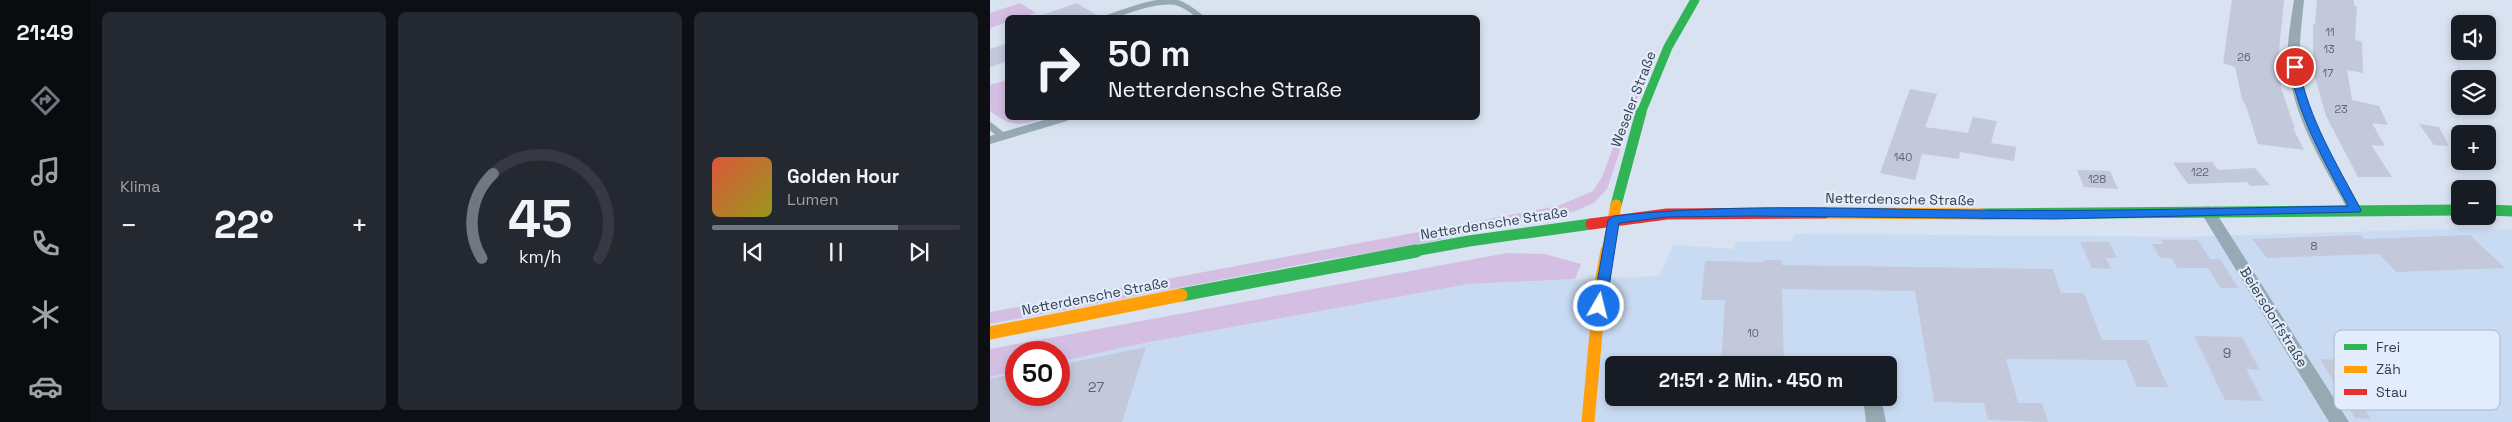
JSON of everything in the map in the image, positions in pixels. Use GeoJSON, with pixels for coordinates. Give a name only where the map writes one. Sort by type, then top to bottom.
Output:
{"type":"FeatureCollection","features":[{"type":"Feature","properties":{"kind":"main road","name":"Weseler Straße"},"geometry":{"type":"LineString","coordinates":[[1588,422],[1591,360],[1625,164],[1641,113],[1665,55],[1695,0]]}},
{"type":"Feature","properties":{"kind":"main road","name":"Netterdensche Straße"},"geometry":{"type":"LineString","coordinates":[[990,333],[1254,280],[1469,241],[1667,214],[1750,212],[2054,215],[2451,210]]}},
{"type":"Feature","properties":{"kind":"main road"},"geometry":{"type":"LineString","coordinates":[[2496,210],[2512,211]]}},
{"type":"Feature","properties":{"kind":"street"},"geometry":{"type":"LineString","coordinates":[[2299,0],[2295,67],[2298,87],[2324,152],[2356,210]]}},
{"type":"Feature","properties":{"kind":"street"},"geometry":{"type":"LineString","coordinates":[[996,138],[1055,120]]}},
{"type":"Feature","properties":{"kind":"street","name":"Beiersdorfstraße"},"geometry":{"type":"LineString","coordinates":[[2208,212],[2339,422]]}},
{"type":"Feature","properties":{"kind":"street"},"geometry":{"type":"LineString","coordinates":[[1873,406],[1876,422]]}},
{"type":"Feature","properties":{"kind":"lane"},"geometry":{"type":"LineString","coordinates":[[1116,15],[1154,3],[1170,1],[1176,2],[1197,15]]}},
{"type":"Feature","properties":{"kind":"lane"},"geometry":{"type":"LineString","coordinates":[[990,126],[996,138]]}},
{"type":"Feature","properties":{"kind":"shaded area"},"geometry":{"type":"Polygon","coordinates":[[[1020,3],[1036,13],[1028,15],[1005,15],[1005,23],[990,28],[990,13],[1020,3]]]}},
{"type":"Feature","properties":{"kind":"shaded area"},"geometry":{"type":"Polygon","coordinates":[[[1005,81],[1005,120],[1039,120],[1023,124],[1010,122],[1004,120],[990,111],[990,85],[1005,81]]]}},
{"type":"Feature","properties":{"kind":"shaded area"},"geometry":{"type":"Polygon","coordinates":[[[1633,93],[1639,94],[1607,189],[1595,202],[1576,211],[1405,247],[1319,261],[990,324],[990,312],[1558,206],[1593,191],[1602,177],[1633,93]]]}},
{"type":"Feature","properties":{"kind":"shaded area"},"geometry":{"type":"Polygon","coordinates":[[[2473,228],[2512,230],[2512,422],[990,422],[990,377],[1005,374],[1005,406],[1070,406],[1070,360],[1134,345],[1469,284],[1660,276],[1673,245],[1734,249],[1736,242],[1792,241],[1794,234],[2187,237],[2473,228]]]}},
{"type":"Feature","properties":{"kind":"shaded area"},"geometry":{"type":"Polygon","coordinates":[[[1507,253],[1544,254],[1581,264],[1575,279],[1469,284],[1134,345],[1070,360],[1070,341],[1033,341],[1507,253]]]}},
{"type":"Feature","properties":{"kind":"shaded area"},"geometry":{"type":"Polygon","coordinates":[[[1005,346],[1005,374],[990,377],[990,349],[1005,346]]]}},
{"type":"Feature","properties":{"kind":"building"},"geometry":{"type":"Polygon","coordinates":[[[2232,0],[2284,0],[2277,70],[2280,71],[2281,88],[2295,129],[2293,128],[2304,150],[2258,144],[2242,99],[2235,67],[2223,63],[2232,0]]]}},
{"type":"Feature","properties":{"kind":"building"},"geometry":{"type":"Polygon","coordinates":[[[2317,0],[2354,0],[2354,6],[2357,6],[2355,38],[2362,42],[2363,73],[2347,70],[2352,100],[2379,106],[2388,125],[2372,123],[2385,146],[2371,145],[2392,177],[2358,177],[2326,116],[2313,70],[2313,24],[2315,25],[2317,0]]]}},
{"type":"Feature","properties":{"kind":"building"},"geometry":{"type":"Polygon","coordinates":[[[1077,3],[1096,15],[1042,15],[1077,3]]]}},
{"type":"Feature","properties":{"kind":"building"},"geometry":{"type":"Polygon","coordinates":[[[1005,44],[1005,62],[990,67],[990,49],[1005,44]]]}},
{"type":"Feature","properties":{"kind":"building"},"geometry":{"type":"Polygon","coordinates":[[[1910,89],[1937,94],[1925,127],[1968,133],[1973,117],[1997,121],[1991,143],[2016,147],[2014,161],[1960,152],[1959,159],[1922,154],[1915,180],[1880,173],[1910,89]]]}},
{"type":"Feature","properties":{"kind":"building"},"geometry":{"type":"Polygon","coordinates":[[[2419,124],[2439,127],[2449,146],[2434,145],[2419,124]]]}},
{"type":"Feature","properties":{"kind":"building"},"geometry":{"type":"Polygon","coordinates":[[[2212,162],[2218,170],[2255,168],[2270,185],[2250,186],[2247,182],[2188,184],[2173,163],[2212,162]]]}},
{"type":"Feature","properties":{"kind":"building"},"geometry":{"type":"Polygon","coordinates":[[[2077,170],[2110,171],[2118,189],[2084,187],[2077,170]]]}},
{"type":"Feature","properties":{"kind":"building"},"geometry":{"type":"Polygon","coordinates":[[[2360,235],[2364,239],[2470,235],[2505,268],[2396,272],[2379,254],[2267,258],[2252,239],[2360,235]]]}},
{"type":"Feature","properties":{"kind":"building"},"geometry":{"type":"Polygon","coordinates":[[[2161,240],[2198,240],[2210,259],[2220,259],[2238,288],[2220,288],[2208,268],[2177,268],[2171,258],[2160,258],[2152,244],[2163,244],[2161,240]]]}},
{"type":"Feature","properties":{"kind":"building"},"geometry":{"type":"Polygon","coordinates":[[[2080,242],[2109,242],[2117,258],[2106,258],[2111,269],[2092,268],[2080,242]]]}},
{"type":"Feature","properties":{"kind":"building"},"geometry":{"type":"Polygon","coordinates":[[[1765,260],[1782,260],[1782,265],[2053,269],[2061,293],[2084,293],[2102,340],[2147,340],[2168,387],[2137,387],[2126,360],[2006,359],[2018,403],[2042,403],[2048,422],[1988,420],[1984,403],[1934,402],[1915,291],[1782,289],[1784,356],[1722,356],[1725,300],[1701,300],[1705,261],[1764,262],[1765,260]]]}},
{"type":"Feature","properties":{"kind":"building"},"geometry":{"type":"Polygon","coordinates":[[[2194,336],[2242,337],[2260,370],[2246,369],[2263,401],[2225,400],[2194,336]]]}},
{"type":"Feature","properties":{"kind":"building"},"geometry":{"type":"Polygon","coordinates":[[[1146,347],[1122,422],[990,422],[990,379],[1005,376],[1005,406],[1070,406],[1070,363],[1146,347]]]}},
{"type":"Feature","properties":{"kind":"building"},"geometry":{"type":"Polygon","coordinates":[[[2320,359],[2334,360],[2334,383],[2320,359]]]}},
{"type":"Feature","properties":{"kind":"building"},"geometry":{"type":"Polygon","coordinates":[[[2350,410],[2365,410],[2371,419],[2355,418],[2350,410]]]}},
{"type":"Feature","properties":{"kind":"traffic: fast"},"geometry":{"type":"LineString","coordinates":[[1616,205],[1629,152],[1646,98],[1668,47],[1695,0]]}},
{"type":"Feature","properties":{"kind":"traffic: fast"},"geometry":{"type":"LineString","coordinates":[[1982,214],[2451,210]]}},
{"type":"Feature","properties":{"kind":"traffic: fast"},"geometry":{"type":"LineString","coordinates":[[2496,210],[2512,211]]}},
{"type":"Feature","properties":{"kind":"traffic: fast"},"geometry":{"type":"LineString","coordinates":[[1181,295],[1469,241],[1591,224]]}},
{"type":"Feature","properties":{"kind":"traffic: slow"},"geometry":{"type":"LineString","coordinates":[[1588,422],[1600,289],[1616,205]]}},
{"type":"Feature","properties":{"kind":"traffic: slow"},"geometry":{"type":"LineString","coordinates":[[1825,213],[1982,214]]}},
{"type":"Feature","properties":{"kind":"traffic: slow"},"geometry":{"type":"LineString","coordinates":[[990,333],[1181,295]]}},
{"type":"Feature","properties":{"kind":"traffic: jam"},"geometry":{"type":"LineString","coordinates":[[1591,224],[1667,214],[1825,213]]}},
{"type":"Feature","properties":{"kind":"route"},"geometry":{"type":"LineString","coordinates":[[1599,306],[1614,220],[1667,214],[1750,212],[2054,215],[2356,210],[2324,152],[2306,110],[2298,87],[2295,67]]}}]}
